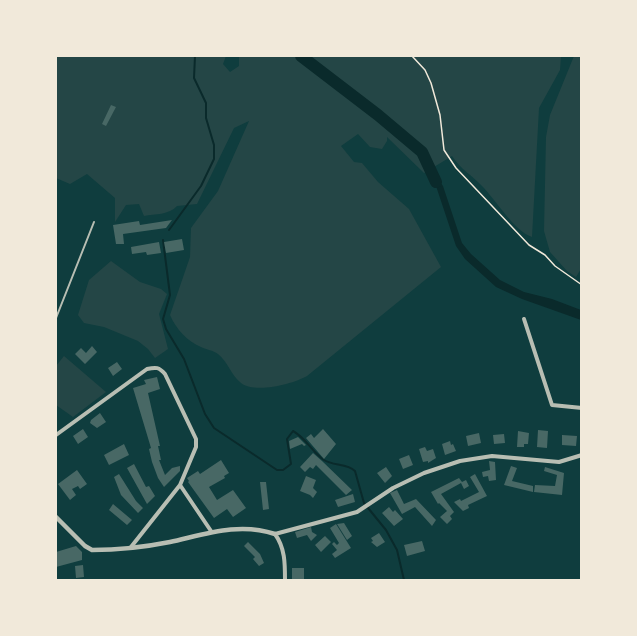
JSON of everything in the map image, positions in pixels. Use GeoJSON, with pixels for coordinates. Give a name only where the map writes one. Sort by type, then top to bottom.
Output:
{"type":"FeatureCollection","features":[{"type":"Feature","properties":{"kind":"street"},"geometry":{"type":"LineString","coordinates":[[524,320],[552,405],[582,408]]}},
{"type":"Feature","properties":{"kind":"street"},"geometry":{"type":"LineString","coordinates":[[56,435],[147,369],[155,367],[165,374],[196,440],[196,447],[180,485],[131,547]]}},
{"type":"Feature","properties":{"kind":"street"},"geometry":{"type":"LineString","coordinates":[[56,517],[92,550],[168,542],[211,531],[241,528],[275,534],[357,512],[393,488],[424,473],[460,461],[492,456],[559,462],[582,455]]}},
{"type":"Feature","properties":{"kind":"street"},"geometry":{"type":"LineString","coordinates":[[180,485],[211,531]]}},
{"type":"Feature","properties":{"kind":"street"},"geometry":{"type":"LineString","coordinates":[[275,534],[285,557],[285,580]]}},
{"type":"Feature","properties":{"kind":"lane"},"geometry":{"type":"LineString","coordinates":[[56,318],[94,222]]}},
{"type":"Feature","properties":{"kind":"path"},"geometry":{"type":"LineString","coordinates":[[412,56],[425,70],[431,83],[440,115],[444,150],[456,168],[528,245],[545,255],[555,266],[582,285]]}},
{"type":"Feature","properties":{"kind":"shaded area"},"geometry":{"type":"Polygon","coordinates":[[[56,56],[226,56],[223,64],[230,72],[239,66],[239,56],[561,56],[560,70],[539,108],[532,237],[512,222],[452,156],[424,173],[387,137],[382,149],[370,147],[358,134],[341,146],[354,162],[362,163],[378,182],[409,209],[441,267],[307,376],[274,387],[247,386],[238,380],[218,354],[187,338],[175,325],[170,315],[190,257],[191,228],[218,191],[249,121],[234,128],[197,204],[177,206],[166,213],[144,216],[139,204],[126,205],[115,222],[115,198],[87,174],[70,184],[56,178],[56,56]]]}},
{"type":"Feature","properties":{"kind":"shaded area"},"geometry":{"type":"Polygon","coordinates":[[[574,56],[582,56],[582,267],[576,277],[567,271],[550,252],[544,231],[546,137],[550,115],[574,56]]]}},
{"type":"Feature","properties":{"kind":"shaded area"},"geometry":{"type":"Polygon","coordinates":[[[430,168],[443,186],[462,243],[471,254],[500,280],[524,292],[581,310],[581,320],[496,287],[465,259],[456,246],[430,168]]]}},
{"type":"Feature","properties":{"kind":"shaded area"},"geometry":{"type":"Polygon","coordinates":[[[111,261],[140,282],[161,289],[167,294],[159,314],[168,349],[155,358],[138,341],[104,327],[84,323],[78,315],[89,280],[111,261]]]}},
{"type":"Feature","properties":{"kind":"shaded area"},"geometry":{"type":"Polygon","coordinates":[[[64,356],[106,392],[73,417],[56,405],[56,366],[64,356]]]}},
{"type":"Feature","properties":{"kind":"building"},"geometry":{"type":"Polygon","coordinates":[[[111,105],[116,107],[106,126],[102,124],[111,105]]]}},
{"type":"Feature","properties":{"kind":"building"},"geometry":{"type":"Polygon","coordinates":[[[172,220],[166,228],[123,234],[124,244],[116,244],[113,225],[139,221],[140,225],[172,220]]]}},
{"type":"Feature","properties":{"kind":"building"},"geometry":{"type":"Polygon","coordinates":[[[182,239],[184,250],[166,253],[164,242],[182,239]]]}},
{"type":"Feature","properties":{"kind":"building"},"geometry":{"type":"Polygon","coordinates":[[[159,242],[161,253],[132,254],[131,247],[159,242]]]}},
{"type":"Feature","properties":{"kind":"building"},"geometry":{"type":"Polygon","coordinates":[[[92,346],[97,352],[85,364],[75,354],[81,348],[86,353],[92,346]]]}},
{"type":"Feature","properties":{"kind":"building"},"geometry":{"type":"Polygon","coordinates":[[[117,362],[122,369],[113,376],[108,368],[117,362]]]}},
{"type":"Feature","properties":{"kind":"building"},"geometry":{"type":"Polygon","coordinates":[[[157,377],[160,389],[148,393],[160,446],[158,446],[161,460],[159,460],[165,475],[172,468],[180,466],[180,471],[164,487],[152,462],[149,449],[151,448],[133,388],[146,384],[144,380],[157,377]]]}},
{"type":"Feature","properties":{"kind":"building"},"geometry":{"type":"Polygon","coordinates":[[[100,413],[106,422],[97,428],[90,423],[100,413]]]}},
{"type":"Feature","properties":{"kind":"building"},"geometry":{"type":"Polygon","coordinates":[[[83,429],[88,437],[78,444],[73,436],[83,429]]]}},
{"type":"Feature","properties":{"kind":"building"},"geometry":{"type":"Polygon","coordinates":[[[323,429],[336,444],[324,459],[306,438],[311,434],[314,438],[323,429]]]}},
{"type":"Feature","properties":{"kind":"building"},"geometry":{"type":"Polygon","coordinates":[[[538,430],[548,431],[547,448],[537,447],[538,430]]]}},
{"type":"Feature","properties":{"kind":"building"},"geometry":{"type":"Polygon","coordinates":[[[518,431],[529,433],[528,444],[524,444],[524,447],[517,447],[518,431]]]}},
{"type":"Feature","properties":{"kind":"building"},"geometry":{"type":"Polygon","coordinates":[[[479,433],[481,443],[468,446],[466,436],[479,433]]]}},
{"type":"Feature","properties":{"kind":"building"},"geometry":{"type":"Polygon","coordinates":[[[504,434],[505,443],[494,444],[493,435],[504,434]]]}},
{"type":"Feature","properties":{"kind":"building"},"geometry":{"type":"Polygon","coordinates":[[[562,435],[577,436],[576,446],[562,445],[562,435]]]}},
{"type":"Feature","properties":{"kind":"building"},"geometry":{"type":"Polygon","coordinates":[[[298,437],[306,445],[302,444],[290,449],[289,441],[298,437]]]}},
{"type":"Feature","properties":{"kind":"building"},"geometry":{"type":"Polygon","coordinates":[[[450,441],[456,451],[445,455],[442,444],[450,441]]]}},
{"type":"Feature","properties":{"kind":"building"},"geometry":{"type":"Polygon","coordinates":[[[124,444],[129,455],[109,465],[104,455],[124,444]]]}},
{"type":"Feature","properties":{"kind":"building"},"geometry":{"type":"Polygon","coordinates":[[[425,447],[427,451],[433,449],[436,458],[428,463],[428,461],[423,462],[419,449],[425,447]]]}},
{"type":"Feature","properties":{"kind":"building"},"geometry":{"type":"Polygon","coordinates":[[[313,453],[352,490],[346,495],[316,465],[305,472],[300,467],[313,453]]]}},
{"type":"Feature","properties":{"kind":"building"},"geometry":{"type":"Polygon","coordinates":[[[409,455],[413,465],[403,469],[399,459],[409,455]]]}},
{"type":"Feature","properties":{"kind":"building"},"geometry":{"type":"Polygon","coordinates":[[[221,460],[229,473],[224,476],[225,478],[209,487],[217,500],[233,490],[246,508],[233,517],[227,509],[214,518],[187,478],[198,471],[200,474],[221,460]]]}},
{"type":"Feature","properties":{"kind":"building"},"geometry":{"type":"Polygon","coordinates":[[[489,461],[495,462],[496,480],[489,481],[488,476],[483,477],[482,472],[490,470],[489,461]]]}},
{"type":"Feature","properties":{"kind":"building"},"geometry":{"type":"Polygon","coordinates":[[[134,464],[146,487],[149,486],[155,496],[147,504],[127,468],[134,464]]]}},
{"type":"Feature","properties":{"kind":"building"},"geometry":{"type":"Polygon","coordinates":[[[511,466],[517,468],[512,481],[533,486],[533,492],[504,485],[511,466]]]}},
{"type":"Feature","properties":{"kind":"building"},"geometry":{"type":"Polygon","coordinates":[[[386,467],[392,476],[385,483],[377,473],[386,467]]]}},
{"type":"Feature","properties":{"kind":"building"},"geometry":{"type":"Polygon","coordinates":[[[545,467],[564,473],[562,495],[534,492],[535,485],[555,486],[557,475],[544,471],[545,467]]]}},
{"type":"Feature","properties":{"kind":"building"},"geometry":{"type":"Polygon","coordinates":[[[77,470],[87,484],[80,489],[78,486],[72,489],[76,495],[70,500],[58,484],[77,470]]]}},
{"type":"Feature","properties":{"kind":"building"},"geometry":{"type":"Polygon","coordinates":[[[119,474],[143,508],[138,513],[121,495],[114,477],[119,474]]]}},
{"type":"Feature","properties":{"kind":"building"},"geometry":{"type":"Polygon","coordinates":[[[475,474],[487,496],[468,505],[469,508],[463,511],[454,502],[479,492],[470,477],[475,474]]]}},
{"type":"Feature","properties":{"kind":"building"},"geometry":{"type":"Polygon","coordinates":[[[306,476],[316,480],[313,488],[317,492],[313,498],[300,491],[306,476]]]}},
{"type":"Feature","properties":{"kind":"building"},"geometry":{"type":"Polygon","coordinates":[[[459,478],[462,482],[466,480],[469,486],[464,489],[461,483],[441,494],[454,512],[447,524],[440,517],[447,511],[438,504],[431,492],[459,478]]]}},
{"type":"Feature","properties":{"kind":"building"},"geometry":{"type":"Polygon","coordinates":[[[260,482],[266,482],[269,509],[263,510],[260,482]]]}},
{"type":"Feature","properties":{"kind":"building"},"geometry":{"type":"Polygon","coordinates":[[[397,490],[404,504],[416,499],[436,520],[432,526],[415,507],[402,514],[390,493],[397,490]]]}},
{"type":"Feature","properties":{"kind":"building"},"geometry":{"type":"Polygon","coordinates":[[[353,494],[355,502],[338,507],[335,500],[353,494]]]}},
{"type":"Feature","properties":{"kind":"building"},"geometry":{"type":"Polygon","coordinates":[[[113,504],[132,520],[127,525],[109,510],[113,504]]]}},
{"type":"Feature","properties":{"kind":"building"},"geometry":{"type":"Polygon","coordinates":[[[389,507],[403,519],[394,526],[382,513],[389,507]]]}},
{"type":"Feature","properties":{"kind":"building"},"geometry":{"type":"Polygon","coordinates":[[[344,523],[352,536],[347,540],[337,524],[344,523]]]}},
{"type":"Feature","properties":{"kind":"building"},"geometry":{"type":"Polygon","coordinates":[[[336,524],[351,548],[335,558],[332,554],[337,550],[332,544],[339,543],[330,528],[336,524]]]}},
{"type":"Feature","properties":{"kind":"building"},"geometry":{"type":"Polygon","coordinates":[[[311,527],[312,532],[317,535],[311,541],[307,535],[297,538],[295,532],[311,527]]]}},
{"type":"Feature","properties":{"kind":"building"},"geometry":{"type":"Polygon","coordinates":[[[379,533],[385,542],[377,547],[371,542],[373,541],[371,538],[379,533]]]}},
{"type":"Feature","properties":{"kind":"building"},"geometry":{"type":"Polygon","coordinates":[[[325,536],[331,542],[321,552],[315,545],[325,536]]]}},
{"type":"Feature","properties":{"kind":"building"},"geometry":{"type":"Polygon","coordinates":[[[422,541],[425,551],[407,556],[404,545],[422,541]]]}},
{"type":"Feature","properties":{"kind":"building"},"geometry":{"type":"Polygon","coordinates":[[[248,542],[260,554],[264,563],[259,566],[253,559],[255,557],[244,546],[248,542]]]}},
{"type":"Feature","properties":{"kind":"building"},"geometry":{"type":"Polygon","coordinates":[[[76,546],[82,552],[82,560],[56,567],[56,552],[76,546]]]}},
{"type":"Feature","properties":{"kind":"building"},"geometry":{"type":"Polygon","coordinates":[[[83,565],[84,577],[76,578],[75,566],[83,565]]]}},
{"type":"Feature","properties":{"kind":"building"},"geometry":{"type":"Polygon","coordinates":[[[292,568],[304,568],[304,580],[292,580],[292,568]]]}},
{"type":"Feature","properties":{"kind":"waterway"},"geometry":{"type":"LineString","coordinates":[[169,230],[201,186],[214,159],[214,145],[206,118],[206,103],[194,78],[195,56]]}},
{"type":"Feature","properties":{"kind":"waterway"},"geometry":{"type":"LineString","coordinates":[[301,56],[422,152],[436,182]]}},
{"type":"Feature","properties":{"kind":"waterway"},"geometry":{"type":"LineString","coordinates":[[163,240],[170,295],[163,319],[166,329],[184,359],[205,414],[214,428],[277,470],[283,470],[291,464],[287,439],[293,431],[324,460],[352,468],[355,471],[364,503],[386,530],[397,550],[404,580]]}}]}
